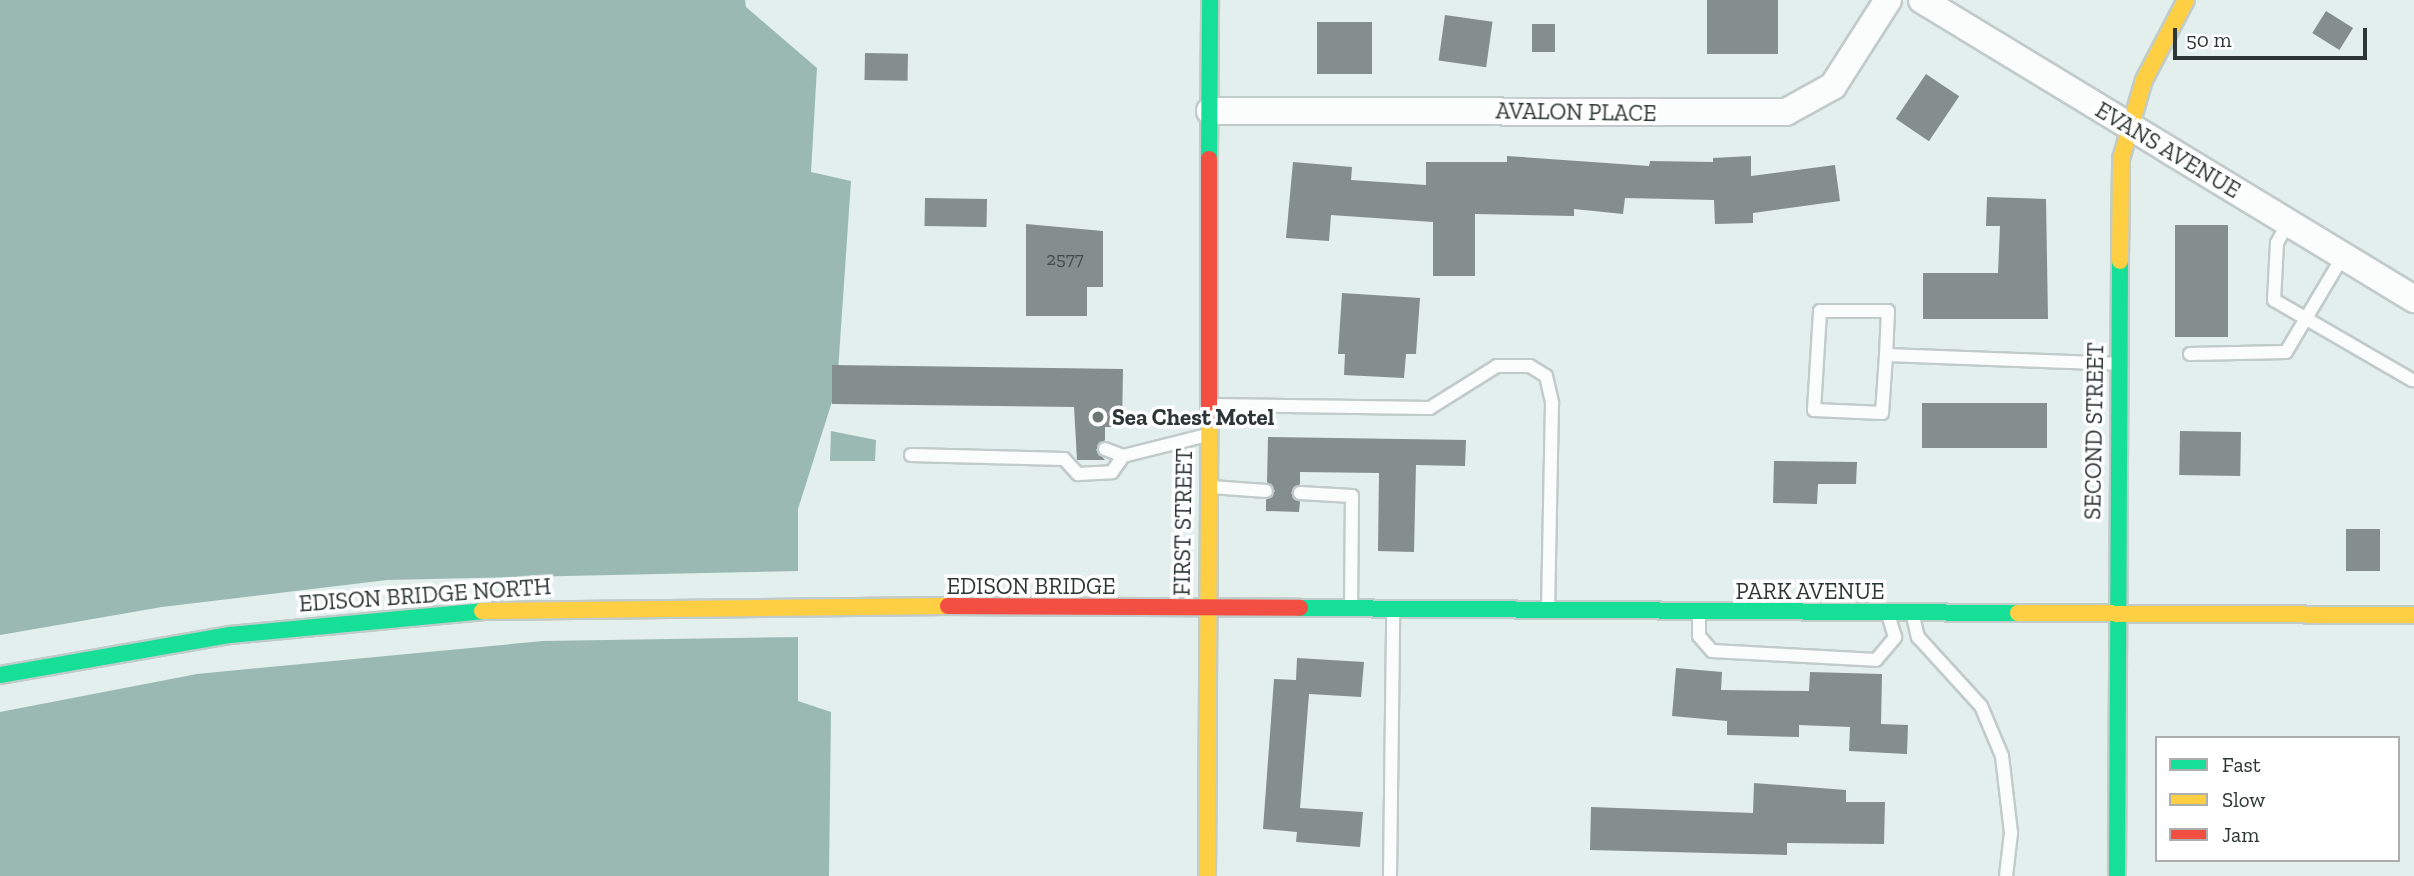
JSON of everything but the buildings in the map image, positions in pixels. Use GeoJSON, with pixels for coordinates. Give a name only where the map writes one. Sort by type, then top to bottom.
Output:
{"type":"FeatureCollection","features":[{"type":"Feature","properties":{"kind":"main road","name":"FIRST STREET"},"geometry":{"type":"LineString","coordinates":[[1207,876],[1205,610],[1210,0]]}},
{"type":"Feature","properties":{"kind":"main road","name":"SECOND STREET"},"geometry":{"type":"LineString","coordinates":[[2117,876],[2115,615],[2118,204],[2127,125],[2186,0]]}},
{"type":"Feature","properties":{"kind":"main road","name":"EDISON BRIDGE NORTH"},"geometry":{"type":"LineString","coordinates":[[0,675],[230,635],[357,620],[709,605],[856,608]]}},
{"type":"Feature","properties":{"kind":"main road","name":"EDISON BRIDGE"},"geometry":{"type":"LineString","coordinates":[[856,608],[1205,610]]}},
{"type":"Feature","properties":{"kind":"main road","name":"PARK AVENUE"},"geometry":{"type":"LineString","coordinates":[[1205,610],[2414,615]]}},
{"type":"Feature","properties":{"kind":"street","name":"AVALON PLACE"},"geometry":{"type":"LineString","coordinates":[[1210,111],[1786,112],[1833,86],[1888,0]]}},
{"type":"Feature","properties":{"kind":"street","name":"EVANS AVENUE"},"geometry":{"type":"LineString","coordinates":[[1922,0],[2414,299]]}},
{"type":"Feature","properties":{"kind":"lane"},"geometry":{"type":"LineString","coordinates":[[2288,223],[2277,243],[2274,300],[2412,380]]}},
{"type":"Feature","properties":{"kind":"lane"},"geometry":{"type":"LineString","coordinates":[[2190,354],[2286,352],[2343,256]]}},
{"type":"Feature","properties":{"kind":"lane"},"geometry":{"type":"LineString","coordinates":[[1819,310],[1888,311],[1886,355],[1882,413],[1814,410],[1819,310]]}},
{"type":"Feature","properties":{"kind":"lane"},"geometry":{"type":"LineString","coordinates":[[1886,355],[2117,364]]}},
{"type":"Feature","properties":{"kind":"lane"},"geometry":{"type":"LineString","coordinates":[[1207,405],[1430,408],[1497,366],[1530,366],[1546,376],[1552,403],[1548,612]]}},
{"type":"Feature","properties":{"kind":"lane"},"geometry":{"type":"LineString","coordinates":[[1105,449],[1122,456],[1207,435]]}},
{"type":"Feature","properties":{"kind":"lane"},"geometry":{"type":"LineString","coordinates":[[911,455],[1069,454],[1078,474],[1112,471],[1122,456]]}},
{"type":"Feature","properties":{"kind":"lane"},"geometry":{"type":"LineString","coordinates":[[1206,486],[1266,491]]}},
{"type":"Feature","properties":{"kind":"lane"},"geometry":{"type":"LineString","coordinates":[[1300,493],[1352,496],[1351,611]]}},
{"type":"Feature","properties":{"kind":"lane"},"geometry":{"type":"LineString","coordinates":[[1390,876],[1393,611]]}},
{"type":"Feature","properties":{"kind":"lane"},"geometry":{"type":"LineString","coordinates":[[1699,612],[1699,636],[1712,651],[1876,660],[1895,637],[1889,614]]}},
{"type":"Feature","properties":{"kind":"lane"},"geometry":{"type":"LineString","coordinates":[[1912,615],[1919,637],[1981,705],[2002,756],[2011,833],[2006,876]]}},
{"type":"Feature","properties":{"kind":"shaded area"},"geometry":{"type":"Polygon","coordinates":[[[0,0],[745,0],[746,7],[817,68],[811,172],[851,181],[837,386],[798,509],[798,701],[831,712],[829,876],[0,876],[0,0]]]}},
{"type":"Feature","properties":{"kind":"shaded area"},"geometry":{"type":"Polygon","coordinates":[[[831,431],[876,440],[875,461],[830,461],[831,431]]]}},
{"type":"Feature","properties":{"kind":"pier"},"geometry":{"type":"Polygon","coordinates":[[[801,571],[801,637],[543,641],[197,674],[0,712],[0,635],[162,607],[387,580],[801,571]]]}},
{"type":"Feature","properties":{"kind":"traffic: fast"},"geometry":{"type":"LineString","coordinates":[[1209,159],[1210,0]]}},
{"type":"Feature","properties":{"kind":"traffic: fast"},"geometry":{"type":"LineString","coordinates":[[2117,876],[2120,261]]}},
{"type":"Feature","properties":{"kind":"traffic: fast"},"geometry":{"type":"LineString","coordinates":[[1300,608],[2018,613]]}},
{"type":"Feature","properties":{"kind":"traffic: fast"},"geometry":{"type":"LineString","coordinates":[[0,675],[230,635],[482,611]]}},
{"type":"Feature","properties":{"kind":"traffic: slow"},"geometry":{"type":"LineString","coordinates":[[2120,261],[2121,159],[2144,80],[2186,0]]}},
{"type":"Feature","properties":{"kind":"traffic: slow"},"geometry":{"type":"LineString","coordinates":[[1207,876],[1209,420]]}},
{"type":"Feature","properties":{"kind":"traffic: slow"},"geometry":{"type":"LineString","coordinates":[[482,611],[948,606]]}},
{"type":"Feature","properties":{"kind":"traffic: slow"},"geometry":{"type":"LineString","coordinates":[[2018,613],[2414,615]]}},
{"type":"Feature","properties":{"kind":"traffic: jam"},"geometry":{"type":"LineString","coordinates":[[1209,159],[1209,420]]}},
{"type":"Feature","properties":{"kind":"traffic: jam"},"geometry":{"type":"LineString","coordinates":[[948,606],[1300,608]]}},
{"type":"Feature","properties":{"kind":"place","name":"Sea Chest Motel"},"geometry":{"type":"Point","coordinates":[1098,417]}}]}
